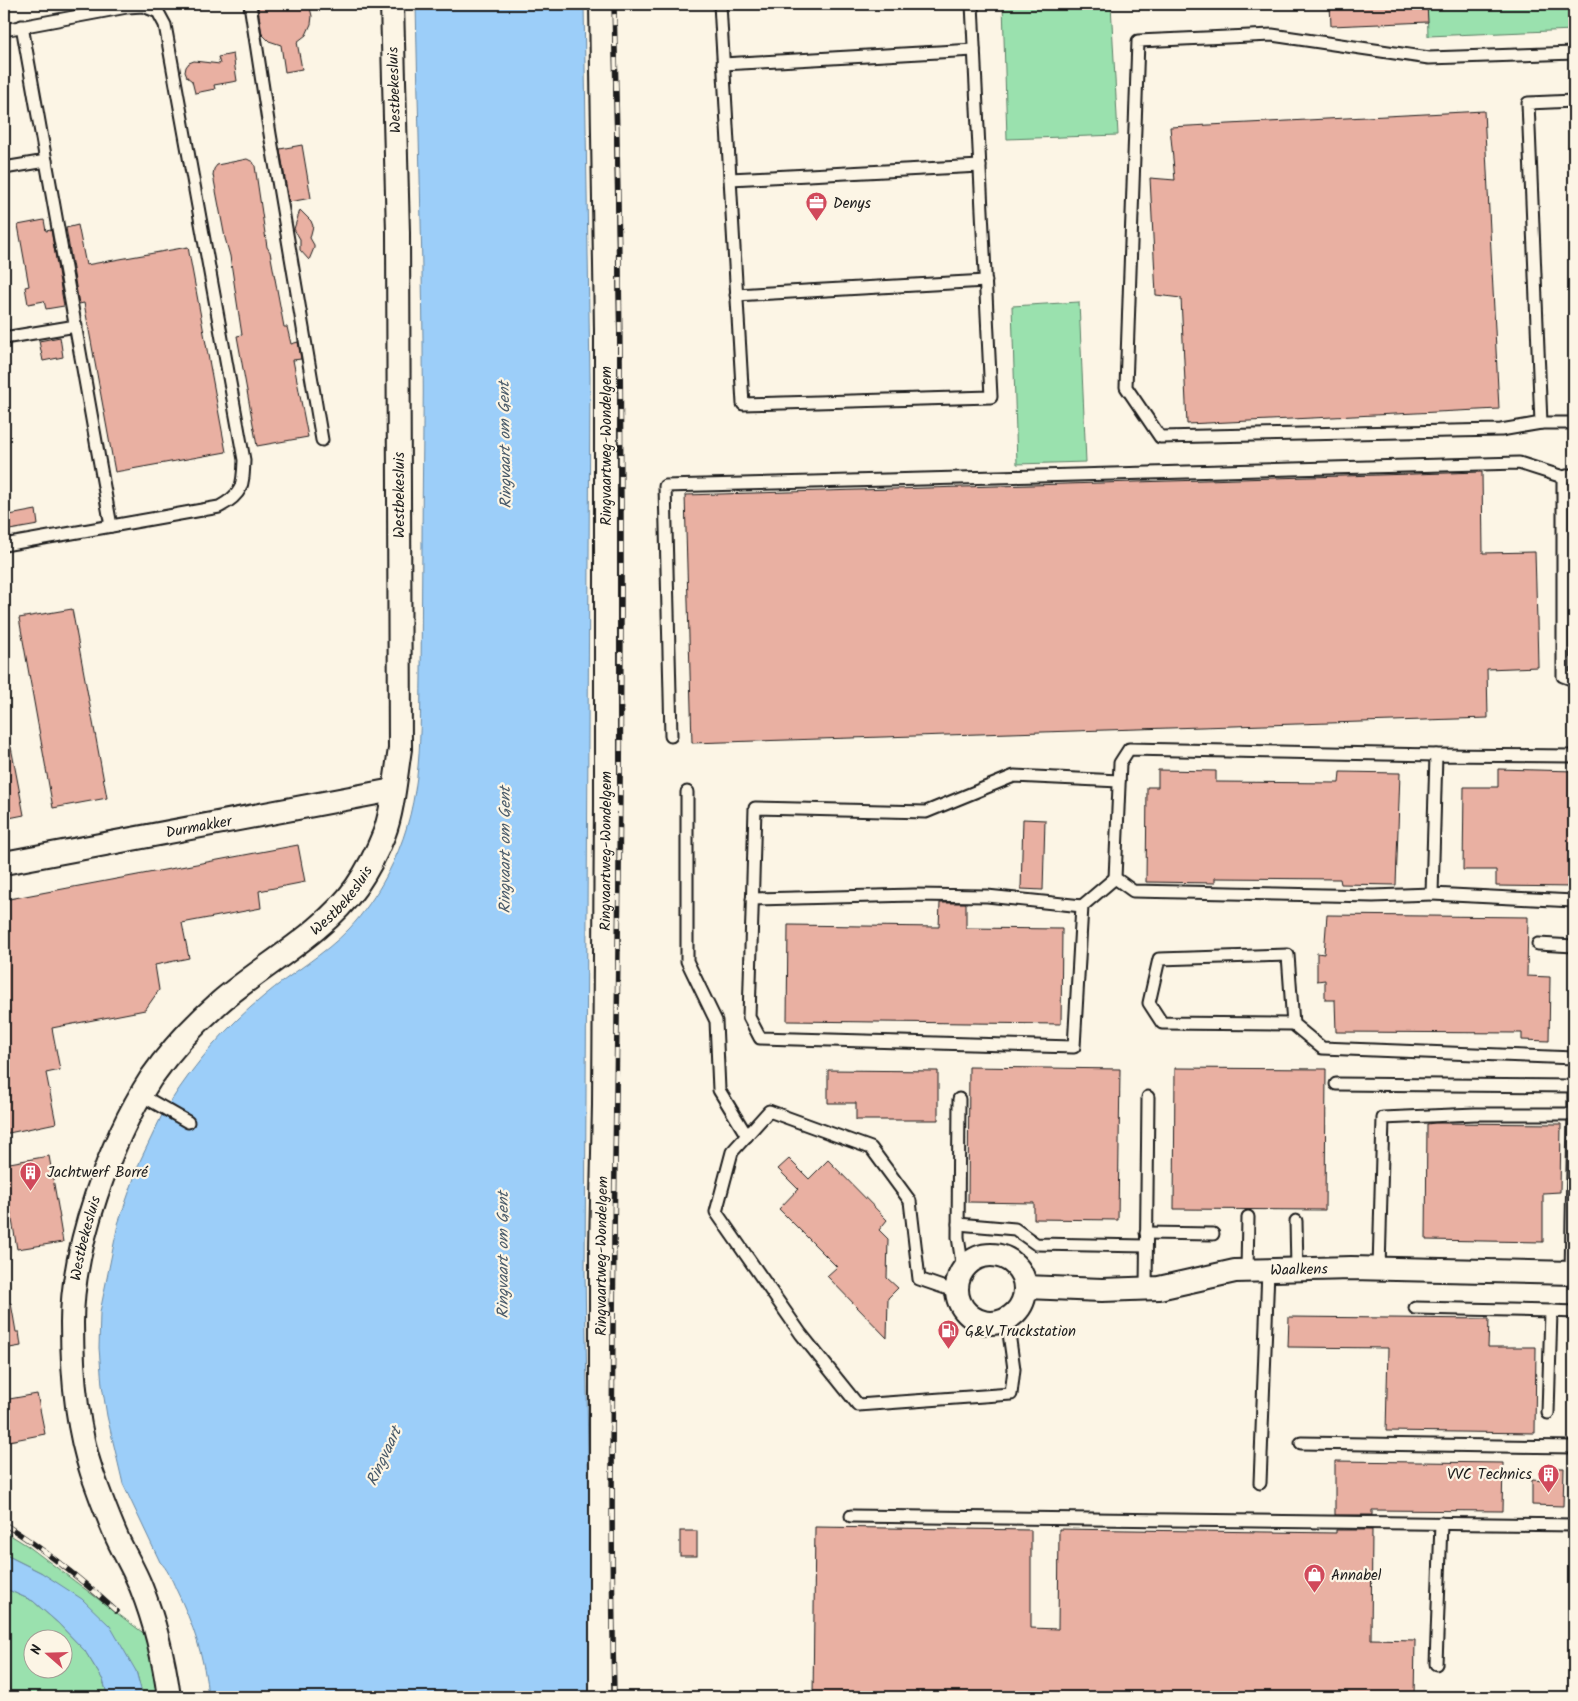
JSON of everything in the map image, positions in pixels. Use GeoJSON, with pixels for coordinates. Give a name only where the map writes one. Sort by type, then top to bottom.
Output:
{"type":"FeatureCollection","features":[{"type":"Feature","properties":{"kind":"street","name":"Westbekesluis"},"geometry":{"type":"LineString","coordinates":[[169,1697],[164,1663],[141,1587],[115,1532],[91,1471],[80,1425],[73,1359],[72,1322],[74,1287],[80,1254],[93,1206],[111,1157],[127,1120],[152,1077],[180,1043],[220,1002],[323,923],[342,904],[356,887],[384,833],[394,790],[400,739],[398,233],[392,4]]}},
{"type":"Feature","properties":{"kind":"street","name":"Ringvaartweg-Wondelgem"},"geometry":{"type":"LineString","coordinates":[[601,4],[606,330],[606,814],[601,1249],[601,1697]]}},
{"type":"Feature","properties":{"kind":"street","name":"Durmakker"},"geometry":{"type":"LineString","coordinates":[[4,863],[394,790]]}},
{"type":"Feature","properties":{"kind":"street"},"geometry":{"type":"LineString","coordinates":[[992,1255],[1003,1257],[1013,1262],[1025,1281],[1022,1303],[1016,1312],[1007,1319],[991,1323],[975,1319],[966,1312],[960,1303],[957,1292],[958,1281],[963,1270],[970,1262],[980,1256],[992,1255]]}},
{"type":"Feature","properties":{"kind":"street","name":"Waalkens"},"geometry":{"type":"LineString","coordinates":[[1025,1287],[1102,1290],[1146,1289],[1159,1288],[1235,1271],[1257,1270],[1379,1269],[1573,1273]]}},
{"type":"Feature","properties":{"kind":"lane"},"geometry":{"type":"LineString","coordinates":[[250,4],[322,440]]}},
{"type":"Feature","properties":{"kind":"lane"},"geometry":{"type":"LineString","coordinates":[[720,4],[742,404],[992,397],[972,4]]}},
{"type":"Feature","properties":{"kind":"lane"},"geometry":{"type":"LineString","coordinates":[[4,30],[148,5],[158,12],[165,25],[244,460],[244,483],[233,499],[219,507],[4,545]]}},
{"type":"Feature","properties":{"kind":"lane"},"geometry":{"type":"LineString","coordinates":[[22,26],[111,526]]}},
{"type":"Feature","properties":{"kind":"lane"},"geometry":{"type":"LineString","coordinates":[[1574,53],[1429,58],[1272,35],[1138,41],[1126,387],[1160,437],[1501,430],[1540,423],[1574,423]]}},
{"type":"Feature","properties":{"kind":"lane"},"geometry":{"type":"LineString","coordinates":[[723,64],[974,50]]}},
{"type":"Feature","properties":{"kind":"lane"},"geometry":{"type":"LineString","coordinates":[[1540,423],[1528,103],[1574,101]]}},
{"type":"Feature","properties":{"kind":"lane"},"geometry":{"type":"LineString","coordinates":[[4,168],[46,161]]}},
{"type":"Feature","properties":{"kind":"lane"},"geometry":{"type":"LineString","coordinates":[[730,179],[980,166]]}},
{"type":"Feature","properties":{"kind":"lane"},"geometry":{"type":"LineString","coordinates":[[736,295],[986,281]]}},
{"type":"Feature","properties":{"kind":"lane"},"geometry":{"type":"LineString","coordinates":[[4,338],[76,326]]}},
{"type":"Feature","properties":{"kind":"lane"},"geometry":{"type":"LineString","coordinates":[[671,736],[665,486],[1520,464],[1569,476],[1563,676],[1574,680]]}},
{"type":"Feature","properties":{"kind":"lane"},"geometry":{"type":"LineString","coordinates":[[752,899],[914,895],[978,896],[1082,906],[1115,878],[1120,763],[1129,749],[1574,756]]}},
{"type":"Feature","properties":{"kind":"lane"},"geometry":{"type":"LineString","coordinates":[[1432,894],[1436,755]]}},
{"type":"Feature","properties":{"kind":"lane"},"geometry":{"type":"LineString","coordinates":[[1082,906],[1074,1047],[760,1038],[749,1017],[755,808],[926,812],[1014,776],[1119,781]]}},
{"type":"Feature","properties":{"kind":"lane"},"geometry":{"type":"LineString","coordinates":[[687,792],[687,961],[716,1021],[719,1090],[747,1136]]}},
{"type":"Feature","properties":{"kind":"lane"},"geometry":{"type":"LineString","coordinates":[[1115,878],[1133,891],[1374,896],[1432,894],[1574,901]]}},
{"type":"Feature","properties":{"kind":"lane"},"geometry":{"type":"LineString","coordinates":[[1538,944],[1574,946]]}},
{"type":"Feature","properties":{"kind":"lane"},"geometry":{"type":"LineString","coordinates":[[1293,1024],[1288,955],[1159,959],[1149,1003],[1162,1024],[1293,1024],[1322,1048],[1574,1058]]}},
{"type":"Feature","properties":{"kind":"lane"},"geometry":{"type":"LineString","coordinates":[[1336,1084],[1574,1086],[1574,1108]]}},
{"type":"Feature","properties":{"kind":"lane"},"geometry":{"type":"LineString","coordinates":[[141,1095],[188,1122]]}},
{"type":"Feature","properties":{"kind":"lane"},"geometry":{"type":"LineString","coordinates":[[1146,1289],[1148,1097]]}},
{"type":"Feature","properties":{"kind":"lane"},"geometry":{"type":"LineString","coordinates":[[959,1099],[958,1237],[963,1270]]}},
{"type":"Feature","properties":{"kind":"lane"},"geometry":{"type":"LineString","coordinates":[[957,1292],[919,1279],[910,1201],[871,1148],[769,1112],[732,1152],[716,1212],[801,1334],[858,1405],[1011,1394],[1014,1369],[1007,1319]]}},
{"type":"Feature","properties":{"kind":"lane"},"geometry":{"type":"LineString","coordinates":[[1379,1269],[1383,1118],[1475,1114],[1574,1116],[1573,1273]]}},
{"type":"Feature","properties":{"kind":"lane"},"geometry":{"type":"LineString","coordinates":[[1248,1218],[1257,1270],[1260,1483]]}},
{"type":"Feature","properties":{"kind":"lane"},"geometry":{"type":"LineString","coordinates":[[1296,1221],[1297,1269]]}},
{"type":"Feature","properties":{"kind":"lane"},"geometry":{"type":"LineString","coordinates":[[958,1224],[1015,1229],[1036,1244],[1146,1246]]}},
{"type":"Feature","properties":{"kind":"lane"},"geometry":{"type":"LineString","coordinates":[[1146,1232],[1213,1234]]}},
{"type":"Feature","properties":{"kind":"lane"},"geometry":{"type":"LineString","coordinates":[[1416,1308],[1574,1312]]}},
{"type":"Feature","properties":{"kind":"lane"},"geometry":{"type":"LineString","coordinates":[[1548,1413],[1551,1311]]}},
{"type":"Feature","properties":{"kind":"lane"},"geometry":{"type":"LineString","coordinates":[[1302,1442],[1574,1447]]}},
{"type":"Feature","properties":{"kind":"lane"},"geometry":{"type":"LineString","coordinates":[[852,1516],[1574,1524]]}},
{"type":"Feature","properties":{"kind":"lane"},"geometry":{"type":"LineString","coordinates":[[1436,1664],[1441,1523]]}},
{"type":"Feature","properties":{"kind":"green space"},"geometry":{"type":"Polygon","coordinates":[[[1003,4],[1111,4],[1118,135],[1007,139],[1003,4]]]}},
{"type":"Feature","properties":{"kind":"green space"},"geometry":{"type":"Polygon","coordinates":[[[1427,4],[1574,4],[1574,30],[1428,36],[1427,4]]]}},
{"type":"Feature","properties":{"kind":"green space"},"geometry":{"type":"Polygon","coordinates":[[[1079,302],[1086,462],[1017,464],[1012,306],[1079,302]]]}},
{"type":"Feature","properties":{"kind":"green space"},"geometry":{"type":"Polygon","coordinates":[[[4,1531],[28,1546],[146,1635],[162,1697],[143,1697],[136,1671],[42,1573],[4,1554],[4,1531]]]}},
{"type":"Feature","properties":{"kind":"green space"},"geometry":{"type":"Polygon","coordinates":[[[4,1588],[33,1601],[63,1628],[22,1628],[22,1678],[72,1678],[72,1638],[85,1651],[103,1680],[108,1697],[10,1697],[4,1640],[4,1588]]]}},
{"type":"Feature","properties":{"kind":"water"},"geometry":{"type":"Polygon","coordinates":[[[416,4],[584,4],[590,378],[585,1273],[592,1697],[208,1697],[201,1655],[188,1615],[171,1578],[160,1562],[123,1484],[107,1416],[102,1385],[99,1348],[100,1312],[118,1224],[140,1161],[163,1113],[185,1127],[192,1117],[169,1104],[200,1060],[250,1008],[329,947],[359,917],[387,875],[407,826],[413,802],[417,778],[420,729],[423,391],[416,4]]]}},
{"type":"Feature","properties":{"kind":"water"},"geometry":{"type":"Polygon","coordinates":[[[4,1554],[42,1573],[82,1599],[110,1626],[136,1671],[143,1697],[108,1697],[103,1680],[85,1651],[72,1638],[72,1628],[63,1628],[33,1601],[4,1588],[4,1554]]]}},
{"type":"Feature","properties":{"kind":"building"},"geometry":{"type":"Polygon","coordinates":[[[260,4],[309,4],[312,16],[311,24],[306,35],[297,42],[302,69],[285,72],[281,45],[269,41],[262,34],[258,9],[260,4]]]}},
{"type":"Feature","properties":{"kind":"building"},"geometry":{"type":"Polygon","coordinates":[[[1330,4],[1427,4],[1428,22],[1331,26],[1330,4]]]}},
{"type":"Feature","properties":{"kind":"building"},"geometry":{"type":"Polygon","coordinates":[[[233,54],[237,81],[214,85],[215,89],[195,93],[192,81],[185,72],[189,63],[194,61],[220,64],[218,57],[233,54]]]}},
{"type":"Feature","properties":{"kind":"building"},"geometry":{"type":"Polygon","coordinates":[[[1484,111],[1499,409],[1187,424],[1181,298],[1156,295],[1150,178],[1175,180],[1170,127],[1484,111]]]}},
{"type":"Feature","properties":{"kind":"building"},"geometry":{"type":"Polygon","coordinates":[[[302,145],[311,198],[289,202],[280,149],[302,145]]]}},
{"type":"Feature","properties":{"kind":"building"},"geometry":{"type":"Polygon","coordinates":[[[247,159],[253,162],[255,166],[267,247],[270,252],[284,327],[287,327],[291,344],[298,342],[301,359],[293,360],[308,437],[257,446],[237,336],[242,335],[230,256],[213,175],[217,165],[247,159]]]}},
{"type":"Feature","properties":{"kind":"building"},"geometry":{"type":"Polygon","coordinates":[[[300,210],[311,221],[313,226],[310,238],[314,248],[309,260],[300,250],[300,239],[294,229],[300,210]]]}},
{"type":"Feature","properties":{"kind":"building"},"geometry":{"type":"Polygon","coordinates":[[[44,220],[46,231],[51,230],[64,306],[46,309],[44,301],[28,304],[25,287],[29,286],[18,225],[44,220]]]}},
{"type":"Feature","properties":{"kind":"building"},"geometry":{"type":"Polygon","coordinates":[[[78,225],[86,265],[188,247],[226,452],[115,472],[84,303],[79,304],[66,228],[78,225]]]}},
{"type":"Feature","properties":{"kind":"building"},"geometry":{"type":"Polygon","coordinates":[[[60,337],[63,357],[43,361],[39,341],[60,337]]]}},
{"type":"Feature","properties":{"kind":"building"},"geometry":{"type":"Polygon","coordinates":[[[1482,472],[1483,553],[1535,552],[1537,622],[1538,667],[1487,669],[1488,718],[692,743],[685,495],[1482,472]]]}},
{"type":"Feature","properties":{"kind":"building"},"geometry":{"type":"Polygon","coordinates":[[[36,510],[38,525],[4,531],[4,516],[36,510]]]}},
{"type":"Feature","properties":{"kind":"building"},"geometry":{"type":"Polygon","coordinates":[[[72,609],[107,798],[53,808],[19,618],[72,609]]]}},
{"type":"Feature","properties":{"kind":"building"},"geometry":{"type":"Polygon","coordinates":[[[11,747],[24,815],[4,819],[4,748],[11,747]]]}},
{"type":"Feature","properties":{"kind":"building"},"geometry":{"type":"Polygon","coordinates":[[[1498,769],[1574,771],[1574,887],[1496,886],[1496,870],[1463,870],[1464,787],[1498,787],[1498,769]]]}},
{"type":"Feature","properties":{"kind":"building"},"geometry":{"type":"Polygon","coordinates":[[[1158,770],[1216,771],[1216,782],[1339,783],[1340,772],[1400,773],[1396,885],[1341,884],[1340,879],[1215,878],[1215,883],[1146,882],[1147,787],[1158,787],[1158,770]]]}},
{"type":"Feature","properties":{"kind":"building"},"geometry":{"type":"Polygon","coordinates":[[[1023,819],[1045,820],[1043,890],[1021,889],[1023,819]]]}},
{"type":"Feature","properties":{"kind":"building"},"geometry":{"type":"Polygon","coordinates":[[[298,845],[305,882],[259,891],[261,908],[182,923],[189,958],[155,965],[159,990],[145,1010],[52,1028],[60,1070],[46,1073],[56,1123],[4,1134],[4,900],[298,845]]]}},
{"type":"Feature","properties":{"kind":"building"},"geometry":{"type":"Polygon","coordinates":[[[940,903],[966,903],[966,928],[1062,929],[1061,1024],[787,1021],[788,925],[939,927],[940,903]]]}},
{"type":"Feature","properties":{"kind":"building"},"geometry":{"type":"Polygon","coordinates":[[[1327,915],[1528,917],[1527,976],[1550,977],[1549,1041],[1522,1040],[1522,1033],[1336,1032],[1335,1000],[1325,1000],[1325,980],[1317,981],[1317,953],[1324,954],[1327,915]]]}},
{"type":"Feature","properties":{"kind":"building"},"geometry":{"type":"Polygon","coordinates":[[[969,1067],[1120,1069],[1118,1220],[1034,1219],[1034,1203],[968,1202],[969,1067]]]}},
{"type":"Feature","properties":{"kind":"building"},"geometry":{"type":"Polygon","coordinates":[[[1175,1068],[1326,1069],[1325,1210],[1174,1209],[1175,1068]]]}},
{"type":"Feature","properties":{"kind":"building"},"geometry":{"type":"Polygon","coordinates":[[[828,1070],[938,1071],[938,1120],[856,1120],[856,1103],[828,1103],[828,1070]]]}},
{"type":"Feature","properties":{"kind":"building"},"geometry":{"type":"Polygon","coordinates":[[[1427,1124],[1561,1124],[1560,1192],[1543,1193],[1543,1242],[1426,1240],[1427,1124]]]}},
{"type":"Feature","properties":{"kind":"building"},"geometry":{"type":"Polygon","coordinates":[[[49,1156],[63,1242],[17,1249],[10,1208],[4,1209],[4,1164],[49,1156]]]}},
{"type":"Feature","properties":{"kind":"building"},"geometry":{"type":"Polygon","coordinates":[[[789,1159],[809,1179],[828,1160],[887,1220],[879,1230],[888,1239],[887,1278],[898,1288],[888,1298],[887,1338],[827,1276],[837,1267],[779,1209],[798,1189],[778,1169],[789,1159]]]}},
{"type":"Feature","properties":{"kind":"building"},"geometry":{"type":"Polygon","coordinates":[[[11,1303],[16,1332],[19,1332],[21,1346],[4,1349],[4,1304],[11,1303]]]}},
{"type":"Feature","properties":{"kind":"building"},"geometry":{"type":"Polygon","coordinates":[[[1289,1317],[1489,1319],[1488,1347],[1536,1347],[1535,1433],[1386,1431],[1388,1348],[1288,1347],[1289,1317]]]}},
{"type":"Feature","properties":{"kind":"building"},"geometry":{"type":"Polygon","coordinates":[[[37,1394],[45,1434],[4,1442],[4,1400],[37,1394]]]}},
{"type":"Feature","properties":{"kind":"building"},"geometry":{"type":"Polygon","coordinates":[[[1335,1461],[1503,1463],[1502,1511],[1372,1510],[1372,1515],[1335,1515],[1335,1461]]]}},
{"type":"Feature","properties":{"kind":"building","name":"VVC Technics"},"geometry":{"type":"Polygon","coordinates":[[[1545,1468],[1564,1468],[1563,1506],[1532,1505],[1532,1480],[1545,1481],[1545,1468]]]}},
{"type":"Feature","properties":{"kind":"building"},"geometry":{"type":"Polygon","coordinates":[[[815,1527],[1031,1530],[1031,1628],[1058,1629],[1059,1529],[1336,1533],[1336,1530],[1372,1530],[1371,1639],[1415,1640],[1414,1697],[813,1697],[815,1527]]]}},
{"type":"Feature","properties":{"kind":"building"},"geometry":{"type":"Polygon","coordinates":[[[680,1531],[697,1531],[697,1556],[680,1556],[680,1531]]]}},
{"type":"Feature","properties":{"kind":"railway"},"geometry":{"type":"LineString","coordinates":[[614,4],[619,240],[621,594],[620,830],[612,1417],[614,1697]]}},
{"type":"Feature","properties":{"kind":"railway"},"geometry":{"type":"LineString","coordinates":[[4,1524],[62,1565],[116,1611]]}},
{"type":"Feature","properties":{"kind":"place","name":"Denys"},"geometry":{"type":"Point","coordinates":[817,222]}},
{"type":"Feature","properties":{"kind":"place","name":"Jachtwerf Borré"},"geometry":{"type":"Point","coordinates":[31,1191]}},
{"type":"Feature","properties":{"kind":"place","name":"G&V Truckstation"},"geometry":{"type":"Point","coordinates":[949,1350]}},
{"type":"Feature","properties":{"kind":"place","name":"VVC Technics"},"geometry":{"type":"Point","coordinates":[1548,1493]}},
{"type":"Feature","properties":{"kind":"place","name":"Annabel"},"geometry":{"type":"Point","coordinates":[1315,1594]}},
{"type":"Feature","properties":{"kind":"water label","name":"Ringvaart om Gent"},"geometry":{"type":"Point","coordinates":[504,445]}},
{"type":"Feature","properties":{"kind":"water label","name":"Ringvaart om Gent"},"geometry":{"type":"Point","coordinates":[504,850]}},
{"type":"Feature","properties":{"kind":"water label","name":"Ringvaart om Gent"},"geometry":{"type":"Point","coordinates":[502,1255]}},
{"type":"Feature","properties":{"kind":"water label","name":"Ringvaart"},"geometry":{"type":"Point","coordinates":[383,1456]}}]}
